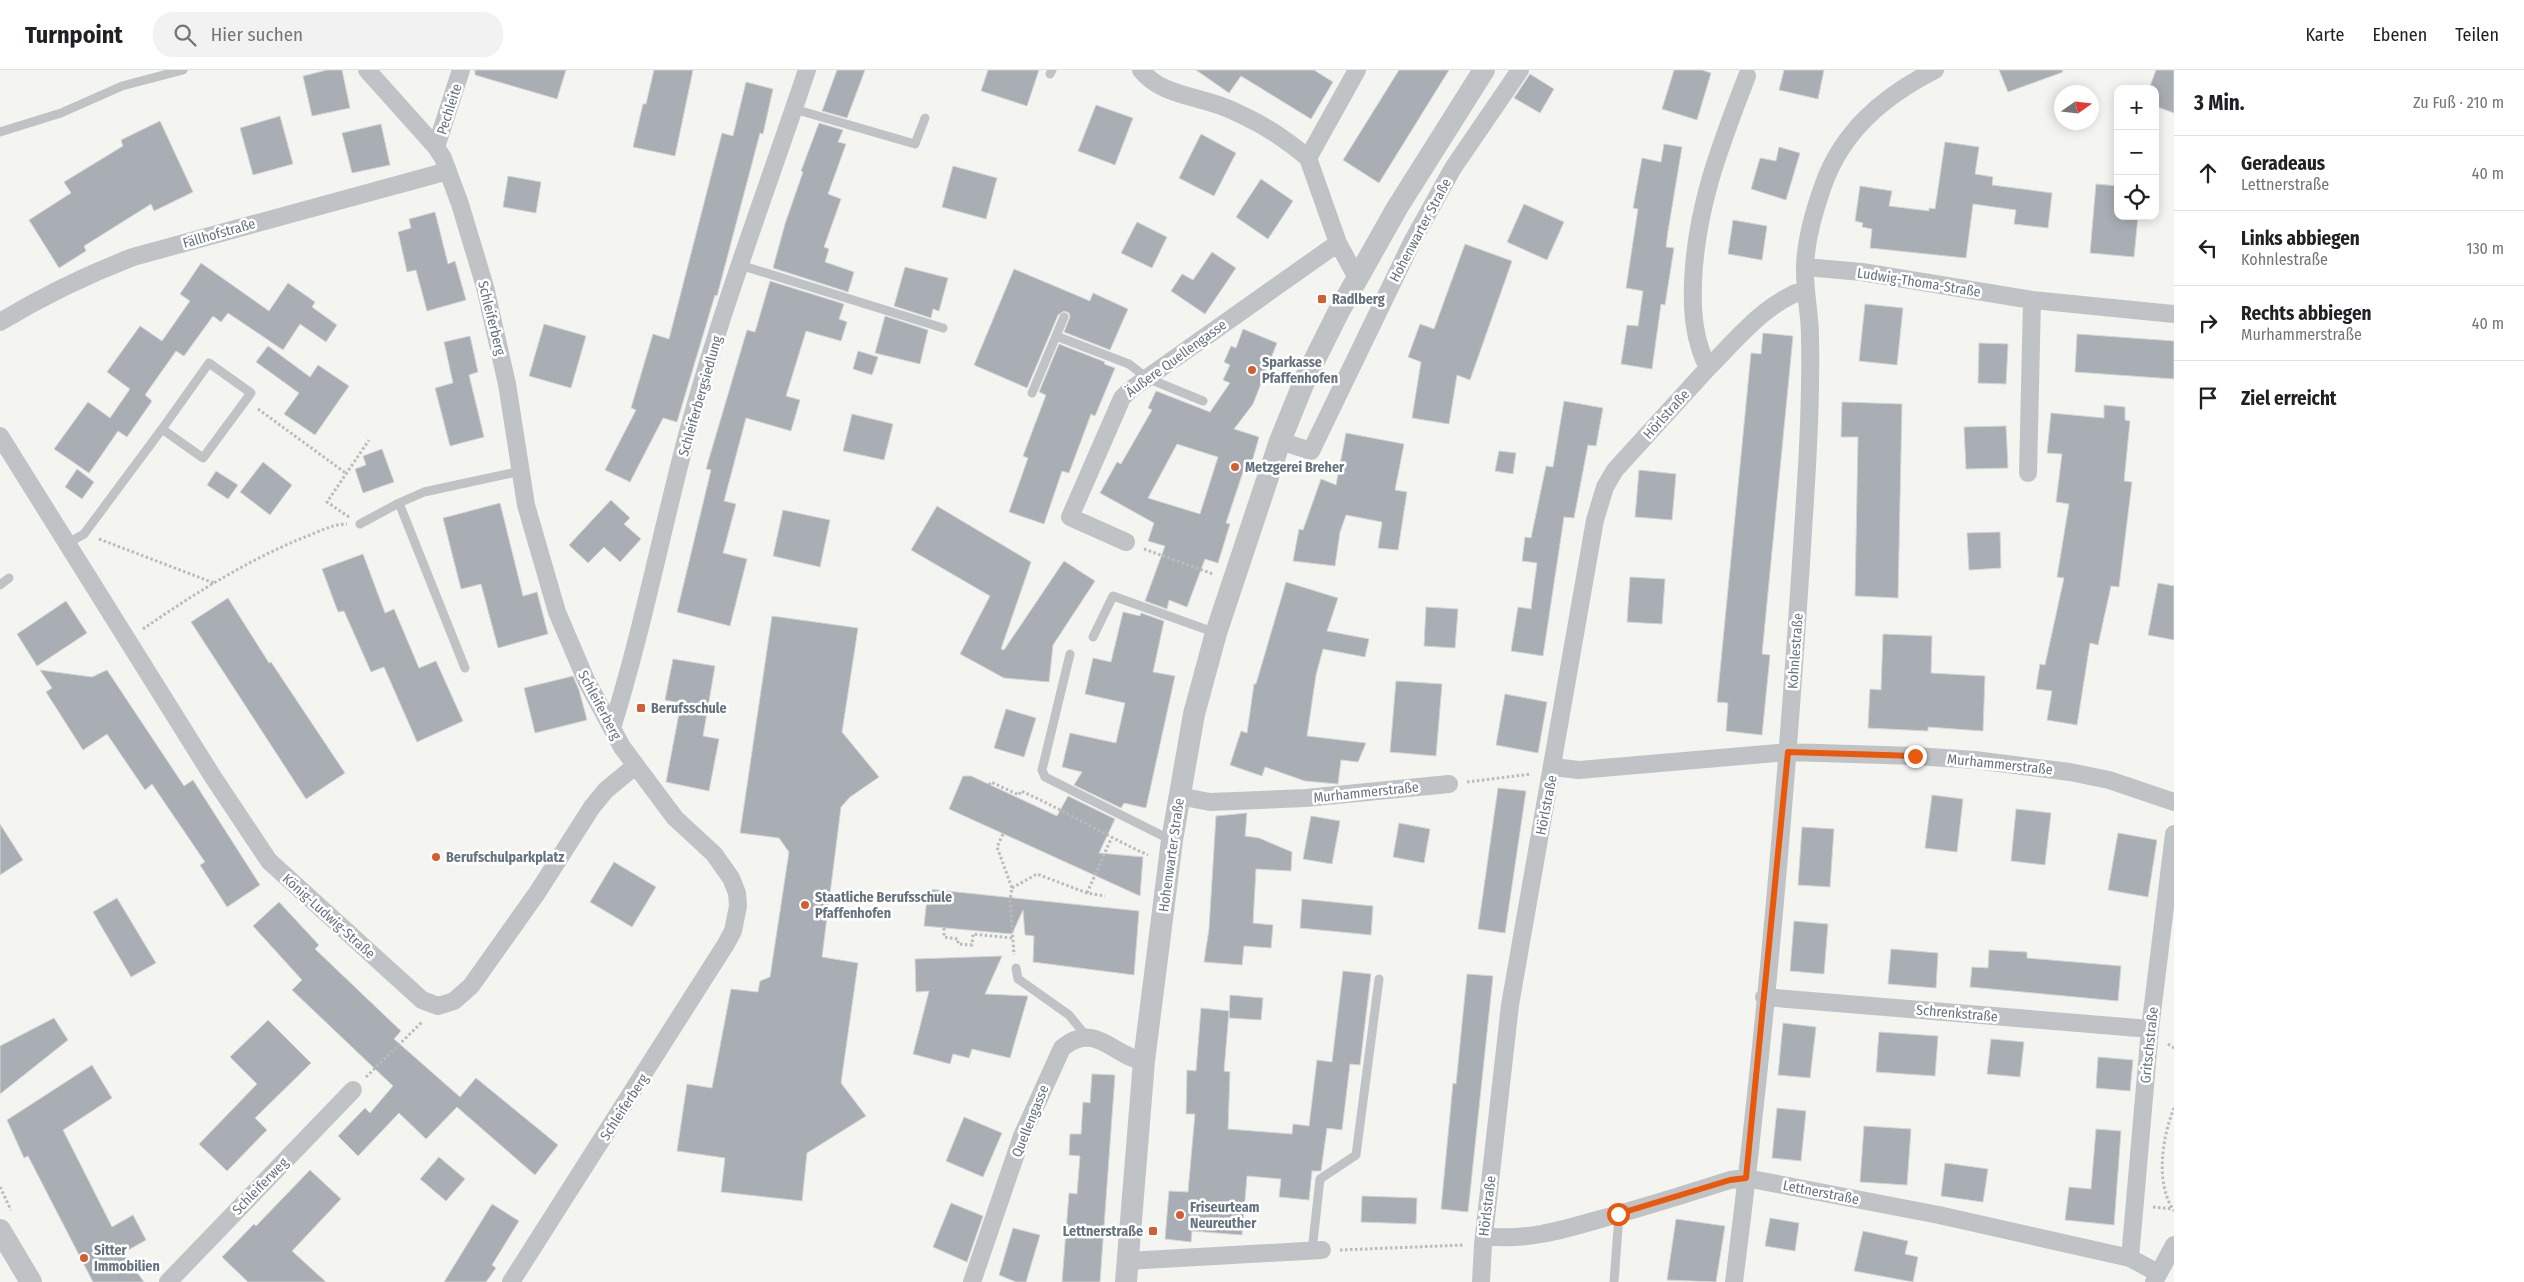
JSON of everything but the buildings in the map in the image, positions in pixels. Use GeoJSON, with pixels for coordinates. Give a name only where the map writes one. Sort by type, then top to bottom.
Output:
{"type":"FeatureCollection","features":[{"type":"Feature","properties":{"kind":"street","name":"Schleiferberg"},"geometry":{"type":"LineString","coordinates":[[367,70],[436,147],[448,171],[460,204],[489,306],[507,384],[535,543],[557,612],[586,680],[635,766],[675,818],[705,844],[723,866],[737,894],[737,918],[733,931],[721,953],[510,1282]]}},
{"type":"Feature","properties":{"kind":"street","name":"Pechleite"},"geometry":{"type":"LineString","coordinates":[[436,147],[461,70]]}},
{"type":"Feature","properties":{"kind":"street","name":"Schleiferbergsiedlung"},"geometry":{"type":"LineString","coordinates":[[612,728],[690,428],[740,265],[807,70]]}},
{"type":"Feature","properties":{"kind":"street"},"geometry":{"type":"LineString","coordinates":[[1141,70],[1145,76],[1175,94],[1213,103],[1280,134],[1308,158],[1338,243],[1357,278]]}},
{"type":"Feature","properties":{"kind":"street"},"geometry":{"type":"LineString","coordinates":[[1308,158],[1357,70]]}},
{"type":"Feature","properties":{"kind":"street","name":"Hohenwarter Straße"},"geometry":{"type":"LineString","coordinates":[[1127,1272],[1144,1061],[1172,840],[1194,714],[1216,633],[1280,441],[1306,377],[1357,278],[1397,208],[1484,70]]}},
{"type":"Feature","properties":{"kind":"street","name":"Hohenwarter Straße"},"geometry":{"type":"LineString","coordinates":[[1280,441],[1310,451],[1414,240],[1453,168],[1520,70]]}},
{"type":"Feature","properties":{"kind":"street","name":"Kohnlestraße"},"geometry":{"type":"LineString","coordinates":[[1734,1282],[1788,752],[1807,459],[1810,334],[1805,267],[1808,238],[1823,183],[1845,142],[1866,115],[1907,85],[1934,70]]}},
{"type":"Feature","properties":{"kind":"street"},"geometry":{"type":"LineString","coordinates":[[1708,368],[1699,351],[1694,328],[1693,303],[1697,233],[1706,190],[1716,158],[1747,76]]}},
{"type":"Feature","properties":{"kind":"street","name":"Fällhofstraße"},"geometry":{"type":"LineString","coordinates":[[0,322],[41,298],[85,276],[133,257],[448,171]]}},
{"type":"Feature","properties":{"kind":"street","name":"Äußere Quellengasse"},"geometry":{"type":"LineString","coordinates":[[1126,542],[1070,517],[1122,398],[1147,378],[1338,243]]}},
{"type":"Feature","properties":{"kind":"street","name":"Ludwig-Thoma-Straße"},"geometry":{"type":"LineString","coordinates":[[1805,267],[1862,272],[2032,300],[2174,314]]}},
{"type":"Feature","properties":{"kind":"street","name":"Hörlstraße"},"geometry":{"type":"LineString","coordinates":[[1481,1282],[1483,1240],[1510,1005],[1595,520],[1605,487],[1615,470],[1708,368],[1765,311],[1778,301],[1806,289]]}},
{"type":"Feature","properties":{"kind":"street"},"geometry":{"type":"LineString","coordinates":[[2028,473],[2032,300]]}},
{"type":"Feature","properties":{"kind":"street","name":"König-Ludwig-Straße"},"geometry":{"type":"LineString","coordinates":[[0,436],[208,769],[269,861],[422,1000],[438,1006]]}},
{"type":"Feature","properties":{"kind":"street","name":"Murhammerstraße"},"geometry":{"type":"LineString","coordinates":[[1552,769],[1579,770],[1788,752],[1915,756],[2032,766],[2109,780],[2174,802]]}},
{"type":"Feature","properties":{"kind":"street"},"geometry":{"type":"LineString","coordinates":[[438,1006],[454,1001],[470,986],[537,893],[592,806],[613,783],[635,766]]}},
{"type":"Feature","properties":{"kind":"street","name":"Murhammerstraße"},"geometry":{"type":"LineString","coordinates":[[1179,796],[1210,802],[1296,798],[1449,784]]}},
{"type":"Feature","properties":{"kind":"street","name":"Gritschstraße"},"geometry":{"type":"LineString","coordinates":[[2130,1258],[2150,1029],[2174,834]]}},
{"type":"Feature","properties":{"kind":"street","name":"Schrenkstraße"},"geometry":{"type":"LineString","coordinates":[[1764,997],[2150,1029]]}},
{"type":"Feature","properties":{"kind":"street"},"geometry":{"type":"LineString","coordinates":[[1087,1037],[1110,1045],[1134,1060],[1144,1061]]}},
{"type":"Feature","properties":{"kind":"street","name":"Quellengasse"},"geometry":{"type":"LineString","coordinates":[[972,1282],[1022,1136],[1053,1064],[1062,1048],[1068,1042],[1087,1037]]}},
{"type":"Feature","properties":{"kind":"street","name":"Schleiferweg"},"geometry":{"type":"LineString","coordinates":[[168,1282],[352,1090]]}},
{"type":"Feature","properties":{"kind":"street","name":"Lettnerstraße"},"geometry":{"type":"LineString","coordinates":[[1483,1240],[1528,1237],[1618,1214],[1730,1180],[1746,1178],[1938,1215],[2130,1258],[2156,1277]]}},
{"type":"Feature","properties":{"kind":"street"},"geometry":{"type":"LineString","coordinates":[[1,1234],[31,1282]]}},
{"type":"Feature","properties":{"kind":"street"},"geometry":{"type":"LineString","coordinates":[[2156,1277],[2174,1245]]}},
{"type":"Feature","properties":{"kind":"street"},"geometry":{"type":"LineString","coordinates":[[1127,1272],[1317,1250]]}},
{"type":"Feature","properties":{"kind":"lane"},"geometry":{"type":"LineString","coordinates":[[0,132],[61,112],[122,86],[182,70]]}},
{"type":"Feature","properties":{"kind":"lane"},"geometry":{"type":"LineString","coordinates":[[794,109],[915,144],[925,118]]}},
{"type":"Feature","properties":{"kind":"lane"},"geometry":{"type":"LineString","coordinates":[[740,265],[943,328]]}},
{"type":"Feature","properties":{"kind":"lane"},"geometry":{"type":"LineString","coordinates":[[1032,393],[1064,317]]}},
{"type":"Feature","properties":{"kind":"lane"},"geometry":{"type":"LineString","coordinates":[[1056,336],[1129,364],[1147,378],[1203,401]]}},
{"type":"Feature","properties":{"kind":"lane"},"geometry":{"type":"LineString","coordinates":[[68,543],[84,534],[209,363],[251,393],[203,458],[162,428]]}},
{"type":"Feature","properties":{"kind":"lane"},"geometry":{"type":"LineString","coordinates":[[360,524],[424,492],[521,470]]}},
{"type":"Feature","properties":{"kind":"lane"},"geometry":{"type":"LineString","coordinates":[[399,503],[465,668]]}},
{"type":"Feature","properties":{"kind":"lane"},"geometry":{"type":"LineString","coordinates":[[0,585],[9,578]]}},
{"type":"Feature","properties":{"kind":"lane"},"geometry":{"type":"LineString","coordinates":[[1093,637],[1113,596],[1216,633]]}},
{"type":"Feature","properties":{"kind":"lane"},"geometry":{"type":"LineString","coordinates":[[1070,654],[1042,770],[1046,777],[1172,840]]}},
{"type":"Feature","properties":{"kind":"lane"},"geometry":{"type":"LineString","coordinates":[[1016,968],[1018,979],[1070,1015],[1087,1037]]}},
{"type":"Feature","properties":{"kind":"lane"},"geometry":{"type":"LineString","coordinates":[[1317,1250],[1320,1179],[1356,1155],[1379,979]]}},
{"type":"Feature","properties":{"kind":"lane"},"geometry":{"type":"LineString","coordinates":[[1614,1282],[1618,1214]]}},
{"type":"Feature","properties":{"kind":"path"},"geometry":{"type":"LineString","coordinates":[[246,400],[347,474]]}},
{"type":"Feature","properties":{"kind":"path"},"geometry":{"type":"LineString","coordinates":[[360,524],[327,502],[369,440]]}},
{"type":"Feature","properties":{"kind":"path"},"geometry":{"type":"LineString","coordinates":[[162,616],[215,584],[292,542],[337,524],[360,524]]}},
{"type":"Feature","properties":{"kind":"path"},"geometry":{"type":"LineString","coordinates":[[84,534],[215,584]]}},
{"type":"Feature","properties":{"kind":"path"},"geometry":{"type":"LineString","coordinates":[[1126,542],[1233,581]]}},
{"type":"Feature","properties":{"kind":"path"},"geometry":{"type":"LineString","coordinates":[[1449,784],[1552,769]]}},
{"type":"Feature","properties":{"kind":"path"},"geometry":{"type":"LineString","coordinates":[[989,785],[991,782],[1018,795],[1020,791],[1047,803],[1111,838],[1169,865]]}},
{"type":"Feature","properties":{"kind":"path"},"geometry":{"type":"LineString","coordinates":[[1003,834],[997,847],[1012,888],[1012,938],[1016,968]]}},
{"type":"Feature","properties":{"kind":"path"},"geometry":{"type":"LineString","coordinates":[[1087,893],[1111,838]]}},
{"type":"Feature","properties":{"kind":"path"},"geometry":{"type":"LineString","coordinates":[[1012,888],[1037,874],[1087,893],[1105,896]]}},
{"type":"Feature","properties":{"kind":"path"},"geometry":{"type":"LineString","coordinates":[[944,928],[944,937],[958,939],[958,944],[972,945],[973,934],[1012,938]]}},
{"type":"Feature","properties":{"kind":"path"},"geometry":{"type":"LineString","coordinates":[[352,1090],[438,1006]]}},
{"type":"Feature","properties":{"kind":"path"},"geometry":{"type":"LineString","coordinates":[[2174,1108],[2165,1141],[2162,1182],[2174,1211]]}},
{"type":"Feature","properties":{"kind":"path"},"geometry":{"type":"LineString","coordinates":[[1317,1250],[1483,1240]]}},
{"type":"Feature","properties":{"kind":"place","name":"Radlberg"},"geometry":{"type":"Point","coordinates":[1322,299]}},
{"type":"Feature","properties":{"kind":"place","name":"Sparkasse Pfaffenhofen"},"geometry":{"type":"Point","coordinates":[1252,370]}},
{"type":"Feature","properties":{"kind":"place","name":"Metzgerei Breher"},"geometry":{"type":"Point","coordinates":[1235,467]}},
{"type":"Feature","properties":{"kind":"place","name":"Berufsschule"},"geometry":{"type":"Point","coordinates":[641,708]}},
{"type":"Feature","properties":{"kind":"place","name":"Berufschulparkplatz"},"geometry":{"type":"Point","coordinates":[436,857]}},
{"type":"Feature","properties":{"kind":"place","name":"Staatliche Berufsschule Pfaffenhofen"},"geometry":{"type":"Point","coordinates":[805,905]}},
{"type":"Feature","properties":{"kind":"place","name":"Friseurteam Neureuther"},"geometry":{"type":"Point","coordinates":[1180,1215]}},
{"type":"Feature","properties":{"kind":"place","name":"Lettnerstraße"},"geometry":{"type":"Point","coordinates":[1153,1231]}},
{"type":"Feature","properties":{"kind":"place","name":"Sitter Immobilien"},"geometry":{"type":"Point","coordinates":[84,1258]}},
{"type":"Feature","properties":{"kind":"route"},"geometry":{"type":"LineString","coordinates":[[1618,1214],[1730,1180],[1746,1178],[1788,752],[1915,756]]}}]}
